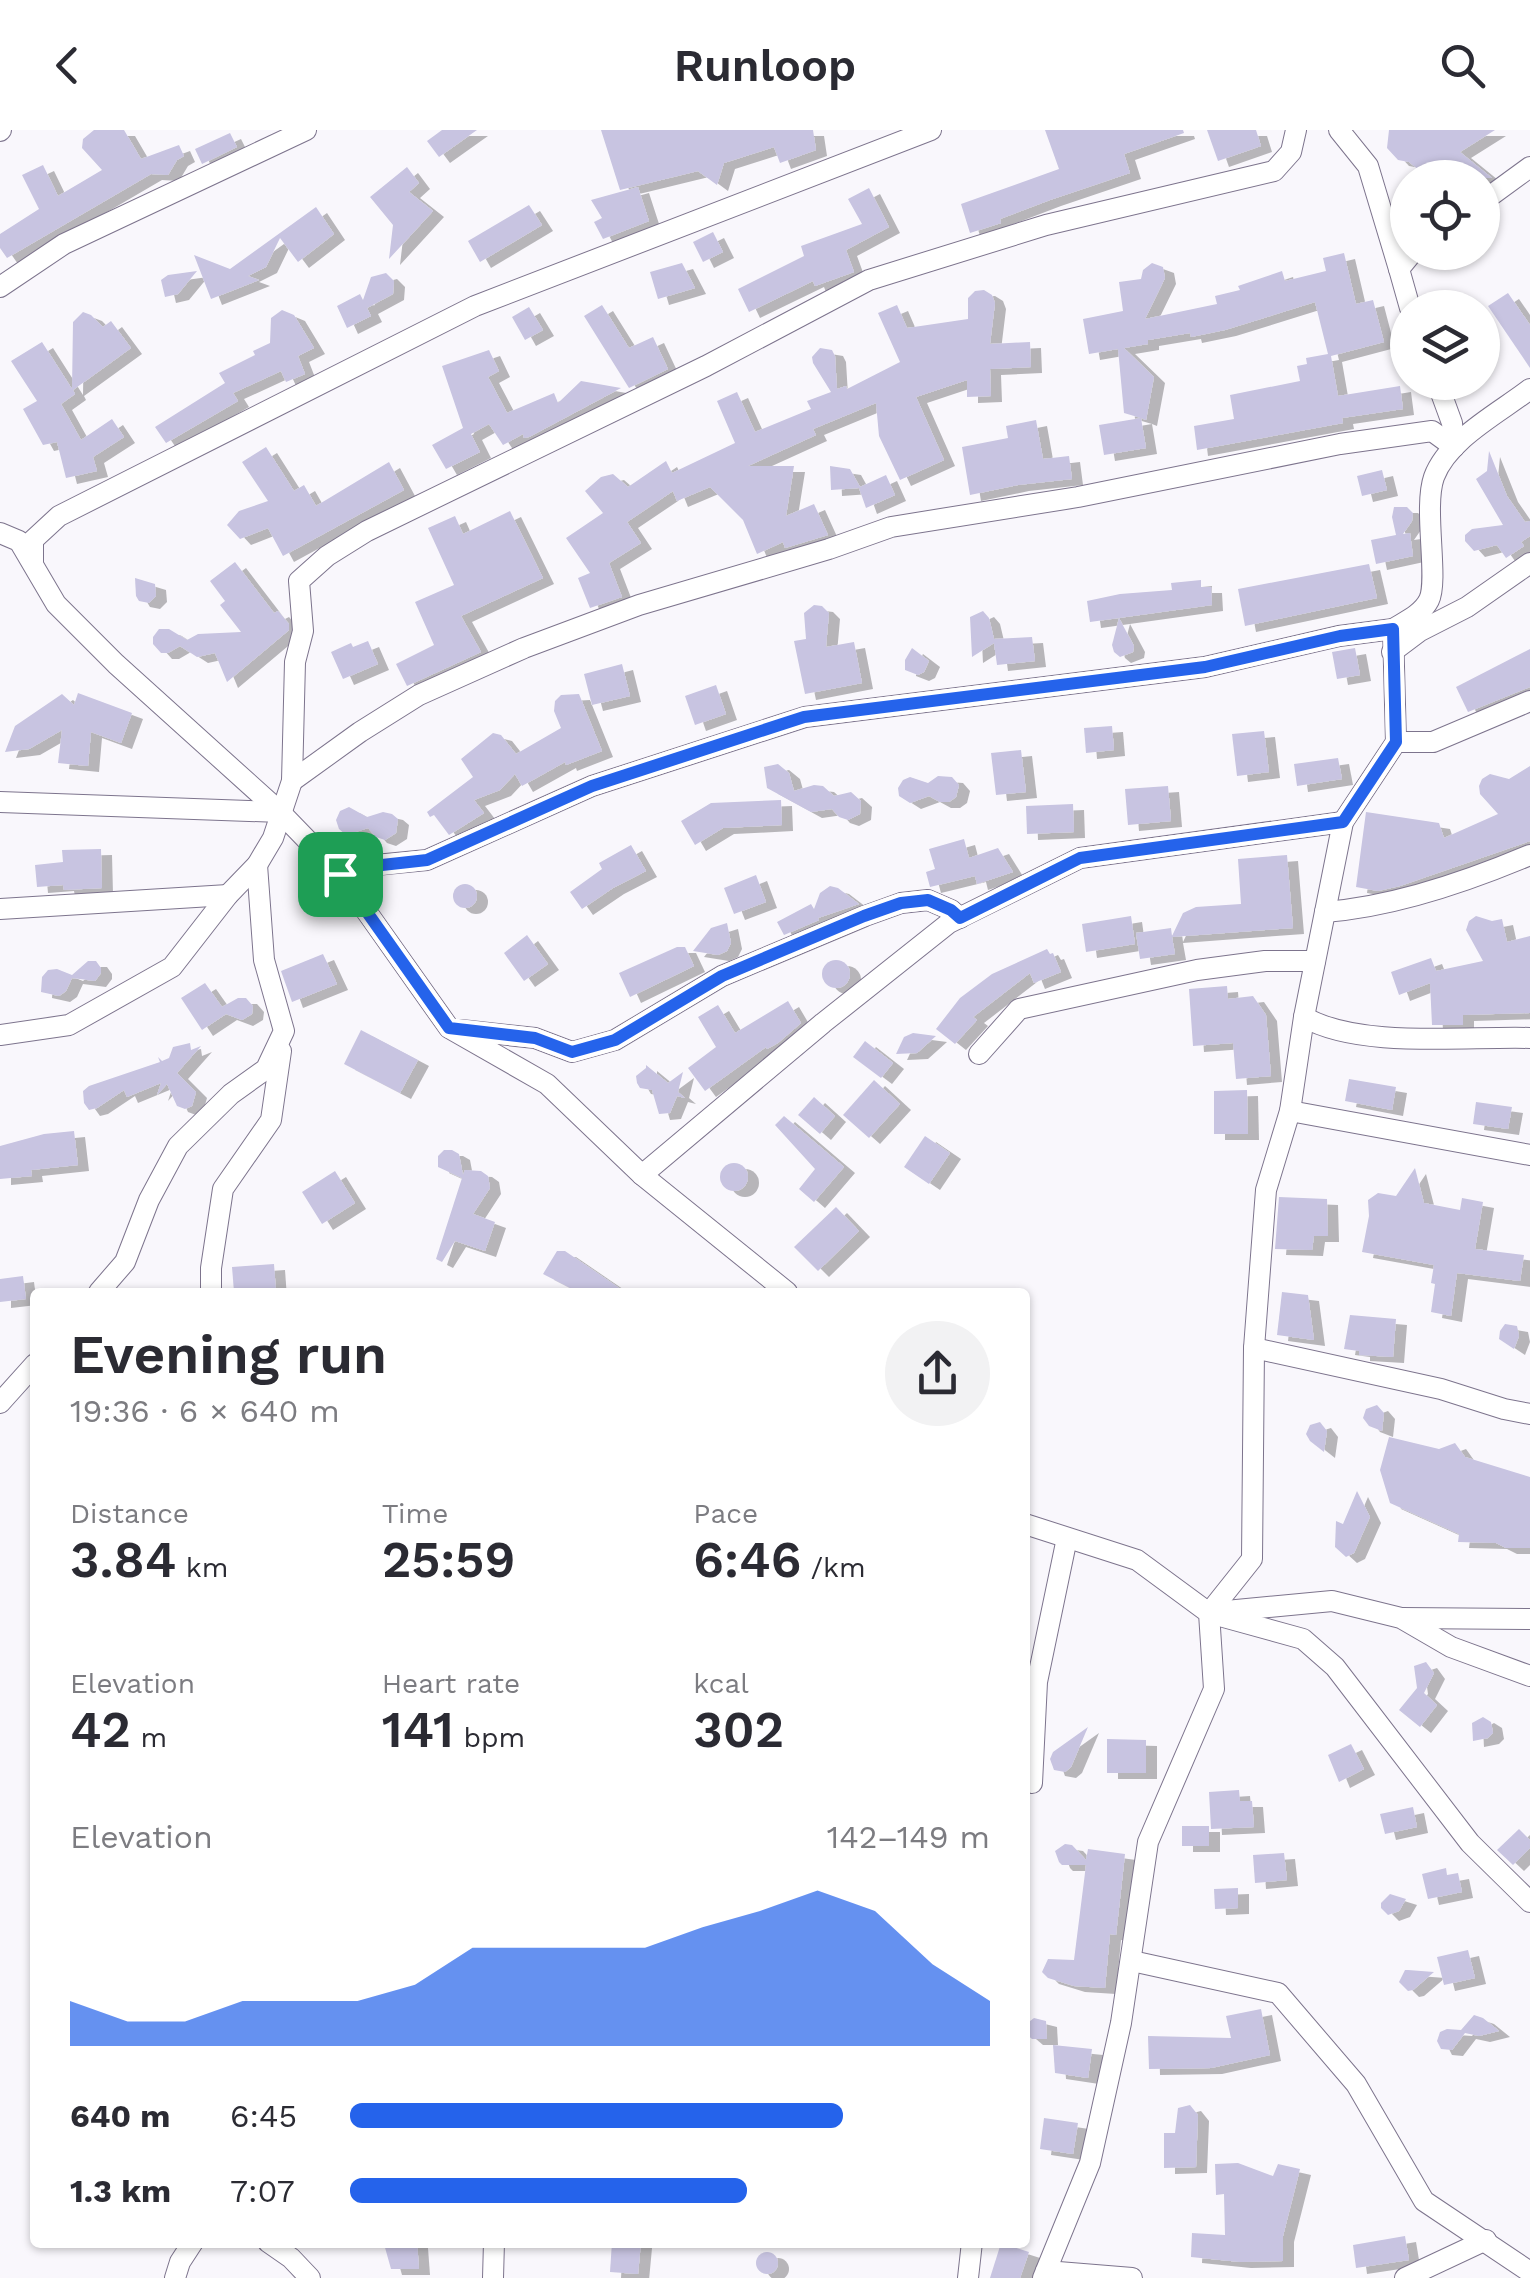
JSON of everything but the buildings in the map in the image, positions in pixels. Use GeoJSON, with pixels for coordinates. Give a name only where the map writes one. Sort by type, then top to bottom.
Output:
{"type":"FeatureCollection","features":[{"type":"Feature","properties":{"kind":"street"},"geometry":{"type":"LineString","coordinates":[[0,287],[64,244],[306,130]]}},
{"type":"Feature","properties":{"kind":"street"},"geometry":{"type":"LineString","coordinates":[[33,562],[33,540],[58,516],[475,306],[931,130]]}},
{"type":"Feature","properties":{"kind":"street"},"geometry":{"type":"LineString","coordinates":[[0,1035],[69,1025],[172,967],[228,894],[256,865],[273,838],[292,782],[296,662],[304,631],[299,581],[327,556],[367,531],[688,375],[869,280],[1046,225],[1274,171],[1291,152],[1296,130]]}},
{"type":"Feature","properties":{"kind":"street"},"geometry":{"type":"LineString","coordinates":[[1338,130],[1368,166],[1390,239]]}},
{"type":"Feature","properties":{"kind":"street"},"geometry":{"type":"LineString","coordinates":[[1500,189],[1530,167]]}},
{"type":"Feature","properties":{"kind":"street"},"geometry":{"type":"LineString","coordinates":[[340,874],[355,868],[427,860],[592,786],[804,717],[1205,667],[1340,636],[1393,629],[1418,614],[1430,598],[1434,477],[1454,448],[1530,390]]}},
{"type":"Feature","properties":{"kind":"street"},"geometry":{"type":"LineString","coordinates":[[1444,400],[1452,423],[1454,448]]}},
{"type":"Feature","properties":{"kind":"street"},"geometry":{"type":"LineString","coordinates":[[292,782],[418,696],[510,654],[639,604],[829,549],[891,526],[1078,497],[1321,448],[1432,431],[1454,448]]}},
{"type":"Feature","properties":{"kind":"street"},"geometry":{"type":"LineString","coordinates":[[0,532],[18,541],[56,604],[116,664],[280,812],[340,874],[449,1028],[546,1084],[642,1176],[782,1288]]}},
{"type":"Feature","properties":{"kind":"street"},"geometry":{"type":"LineString","coordinates":[[1392,652],[1530,562]]}},
{"type":"Feature","properties":{"kind":"street"},"geometry":{"type":"LineString","coordinates":[[1132,2278],[1045,2274],[1090,2163],[1132,1961],[1148,1842],[1214,1689],[1209,1613],[1252,1559],[1254,1348],[1266,1190],[1290,1111],[1304,1016],[1343,822],[1396,742],[1393,629]]}},
{"type":"Feature","properties":{"kind":"street"},"geometry":{"type":"LineString","coordinates":[[1396,742],[1433,742],[1530,701]]}},
{"type":"Feature","properties":{"kind":"street"},"geometry":{"type":"LineString","coordinates":[[0,802],[280,812]]}},
{"type":"Feature","properties":{"kind":"street"},"geometry":{"type":"LineString","coordinates":[[642,1176],[823,1023],[960,918],[1080,858],[1343,822]]}},
{"type":"Feature","properties":{"kind":"street"},"geometry":{"type":"LineString","coordinates":[[1325,912],[1360,910],[1530,856]]}},
{"type":"Feature","properties":{"kind":"street"},"geometry":{"type":"LineString","coordinates":[[211,1288],[223,1189],[270,1120],[284,1031],[264,960],[256,865]]}},
{"type":"Feature","properties":{"kind":"street"},"geometry":{"type":"LineString","coordinates":[[0,909],[228,894]]}},
{"type":"Feature","properties":{"kind":"street"},"geometry":{"type":"LineString","coordinates":[[449,1028],[535,1038],[572,1052],[615,1040],[722,976],[901,903],[928,900],[960,918]]}},
{"type":"Feature","properties":{"kind":"street"},"geometry":{"type":"LineString","coordinates":[[979,1054],[1019,1009],[1197,970],[1265,960],[1316,961]]}},
{"type":"Feature","properties":{"kind":"street"},"geometry":{"type":"LineString","coordinates":[[1304,1016],[1321,1026],[1416,1039],[1530,1038]]}},
{"type":"Feature","properties":{"kind":"street"},"geometry":{"type":"LineString","coordinates":[[102,1288],[125,1262],[149,1200],[178,1146],[231,1094],[266,1069],[284,1031]]}},
{"type":"Feature","properties":{"kind":"street"},"geometry":{"type":"LineString","coordinates":[[1290,1111],[1530,1155]]}},
{"type":"Feature","properties":{"kind":"street"},"geometry":{"type":"LineString","coordinates":[[1254,1348],[1441,1389],[1530,1414]]}},
{"type":"Feature","properties":{"kind":"street"},"geometry":{"type":"LineString","coordinates":[[0,1403],[30,1370]]}},
{"type":"Feature","properties":{"kind":"street"},"geometry":{"type":"LineString","coordinates":[[1030,1526],[1137,1560],[1209,1613],[1302,1639],[1324,1658],[1470,1843],[1530,1902]]}},
{"type":"Feature","properties":{"kind":"street"},"geometry":{"type":"LineString","coordinates":[[1032,1783],[1037,1682],[1067,1538]]}},
{"type":"Feature","properties":{"kind":"street"},"geometry":{"type":"LineString","coordinates":[[1209,1613],[1332,1601],[1400,1618],[1530,1619]]}},
{"type":"Feature","properties":{"kind":"street"},"geometry":{"type":"LineString","coordinates":[[1400,1618],[1450,1647],[1530,1676]]}},
{"type":"Feature","properties":{"kind":"street"},"geometry":{"type":"LineString","coordinates":[[1132,1961],[1278,1992],[1356,2084],[1424,2201],[1530,2272]]}},
{"type":"Feature","properties":{"kind":"street"},"geometry":{"type":"LineString","coordinates":[[1405,2278],[1486,2240]]}},
{"type":"Feature","properties":{"kind":"street"},"geometry":{"type":"LineString","coordinates":[[175,2278],[188,2248]]}},
{"type":"Feature","properties":{"kind":"street"},"geometry":{"type":"LineString","coordinates":[[277,2248],[310,2278]]}},
{"type":"Feature","properties":{"kind":"street"},"geometry":{"type":"LineString","coordinates":[[493,2278],[494,2248]]}},
{"type":"Feature","properties":{"kind":"street"},"geometry":{"type":"LineString","coordinates":[[968,2278],[971,2248]]}},
{"type":"Feature","properties":{"kind":"route"},"geometry":{"type":"LineString","coordinates":[[1393,629],[1396,742],[1343,822],[1080,858],[960,918],[928,900],[901,903],[722,976],[615,1040],[572,1052],[535,1038],[449,1028],[340,874],[355,868],[427,860],[592,786],[804,717],[1205,667],[1340,636],[1393,629]]}}]}
